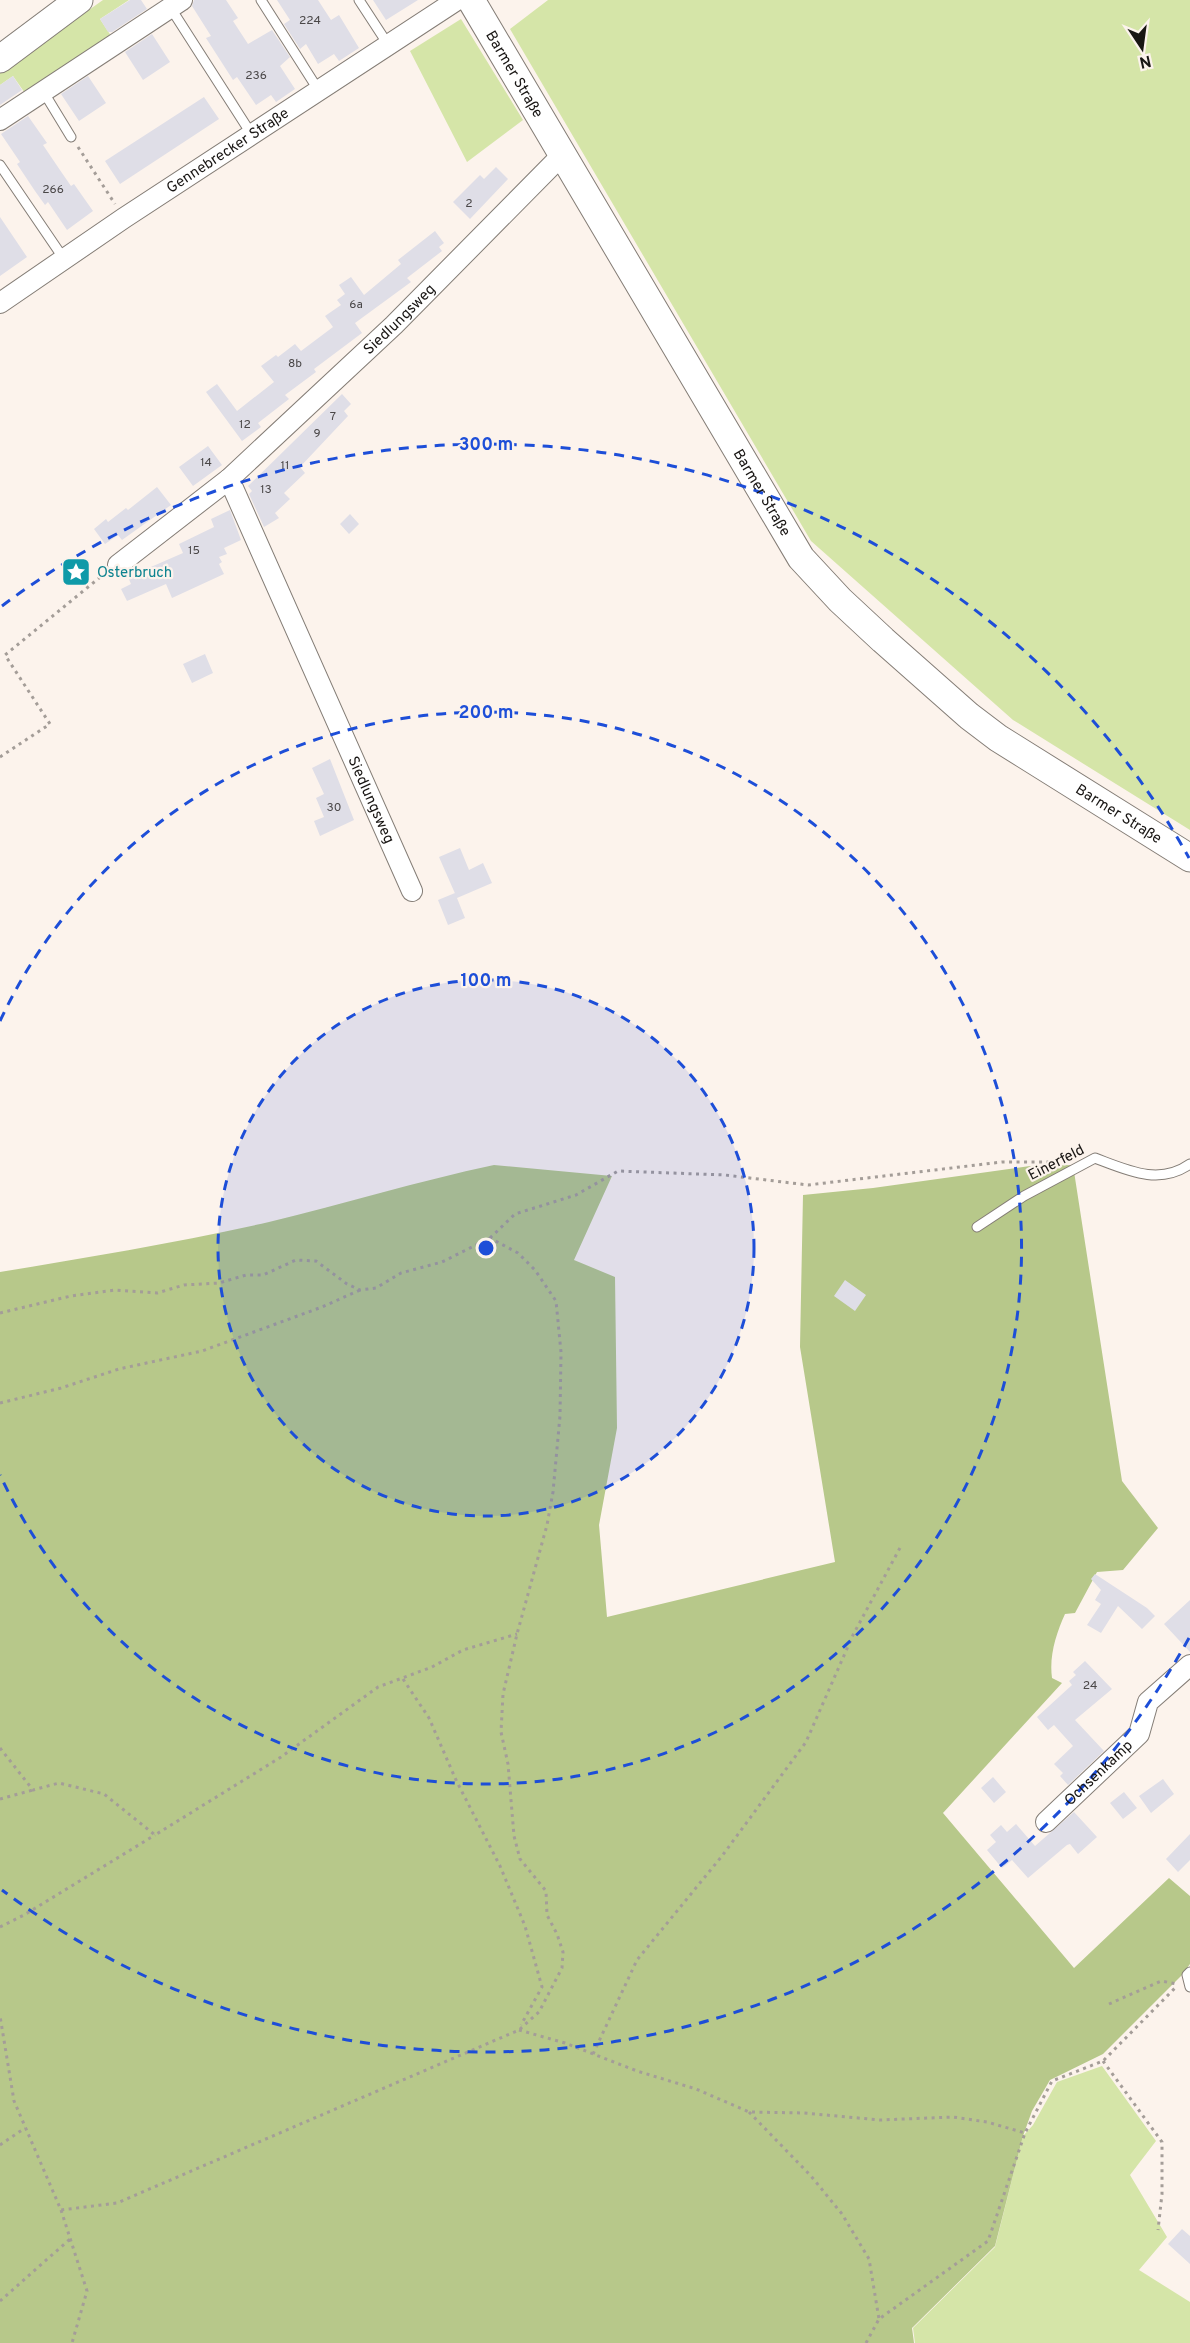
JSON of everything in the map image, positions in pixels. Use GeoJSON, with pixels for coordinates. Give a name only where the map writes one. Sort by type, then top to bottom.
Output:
{"type":"FeatureCollection","features":[{"type":"Feature","properties":{"kind":"main road"},"geometry":{"type":"LineString","coordinates":[[0,59],[79,0]]}},
{"type":"Feature","properties":{"kind":"main road","name":"Barmer Straße"},"geometry":{"type":"LineString","coordinates":[[471,0],[801,558],[819,579],[891,648],[969,716],[998,738],[1190,858]]}},
{"type":"Feature","properties":{"kind":"street","name":"Gennebrecker Straße"},"geometry":{"type":"LineString","coordinates":[[0,303],[124,218],[457,0]]}},
{"type":"Feature","properties":{"kind":"street"},"geometry":{"type":"LineString","coordinates":[[0,120],[176,4]]}},
{"type":"Feature","properties":{"kind":"street","name":"Siedlungsweg"},"geometry":{"type":"LineString","coordinates":[[118,565],[230,479],[394,325],[563,154]]}},
{"type":"Feature","properties":{"kind":"street","name":"Siedlungsweg"},"geometry":{"type":"LineString","coordinates":[[230,479],[412,891]]}},
{"type":"Feature","properties":{"kind":"street","name":"Ochsenkamp"},"geometry":{"type":"LineString","coordinates":[[1046,1822],[1139,1734],[1148,1702],[1190,1665]]}},
{"type":"Feature","properties":{"kind":"lane"},"geometry":{"type":"LineString","coordinates":[[261,0],[319,91]]}},
{"type":"Feature","properties":{"kind":"lane"},"geometry":{"type":"LineString","coordinates":[[359,0],[389,46]]}},
{"type":"Feature","properties":{"kind":"lane"},"geometry":{"type":"LineString","coordinates":[[176,4],[252,135]]}},
{"type":"Feature","properties":{"kind":"lane"},"geometry":{"type":"LineString","coordinates":[[43,91],[71,137]]}},
{"type":"Feature","properties":{"kind":"lane"},"geometry":{"type":"LineString","coordinates":[[0,165],[64,259]]}},
{"type":"Feature","properties":{"kind":"lane","name":"Einerfeld"},"geometry":{"type":"LineString","coordinates":[[977,1227],[1024,1196],[1095,1158],[1148,1175],[1171,1175],[1190,1164]]}},
{"type":"Feature","properties":{"kind":"lane"},"geometry":{"type":"LineString","coordinates":[[1189,1974],[1190,1987]]}},
{"type":"Feature","properties":{"kind":"path"},"geometry":{"type":"LineString","coordinates":[[71,137],[124,218]]}},
{"type":"Feature","properties":{"kind":"path"},"geometry":{"type":"LineString","coordinates":[[0,757],[50,724],[5,655],[111,568],[118,565]]}},
{"type":"Feature","properties":{"kind":"path"},"geometry":{"type":"LineString","coordinates":[[0,1403],[61,1388],[119,1369],[202,1351],[322,1307],[360,1290],[376,1288],[401,1273],[442,1262],[490,1238],[515,1214],[576,1195],[618,1171],[725,1176],[808,1185],[1002,1162],[1053,1162],[1095,1158]]}},
{"type":"Feature","properties":{"kind":"path"},"geometry":{"type":"LineString","coordinates":[[61,2210],[117,2204],[519,2030],[539,2012],[562,1968],[563,1952],[557,1934],[546,1915],[548,1902],[546,1891],[520,1859],[514,1836],[508,1764],[501,1731],[503,1694],[554,1492],[560,1416],[561,1352],[556,1301],[530,1264],[518,1253],[490,1238]]}},
{"type":"Feature","properties":{"kind":"path"},"geometry":{"type":"LineString","coordinates":[[0,1313],[71,1296],[115,1290],[157,1293],[184,1285],[219,1284],[246,1275],[263,1275],[296,1260],[316,1261],[347,1284],[360,1290]]}},
{"type":"Feature","properties":{"kind":"path"},"geometry":{"type":"LineString","coordinates":[[592,2054],[637,1960],[722,1856],[806,1742],[853,1635],[901,1546]]}},
{"type":"Feature","properties":{"kind":"path"},"geometry":{"type":"LineString","coordinates":[[0,1927],[34,1909],[281,1757],[378,1687],[432,1667],[463,1650],[517,1634]]}},
{"type":"Feature","properties":{"kind":"path"},"geometry":{"type":"LineString","coordinates":[[403,1679],[429,1718],[456,1780],[500,1866],[525,1926],[542,1987],[519,2030]]}},
{"type":"Feature","properties":{"kind":"path"},"geometry":{"type":"LineString","coordinates":[[0,1748],[33,1790]]}},
{"type":"Feature","properties":{"kind":"path"},"geometry":{"type":"LineString","coordinates":[[0,1799],[59,1783],[104,1794],[155,1835]]}},
{"type":"Feature","properties":{"kind":"path"},"geometry":{"type":"LineString","coordinates":[[866,2343],[879,2319],[988,2241],[1025,2133],[1052,2081],[1103,2061],[1189,1974]]}},
{"type":"Feature","properties":{"kind":"path"},"geometry":{"type":"LineString","coordinates":[[1109,2004],[1161,1981],[1179,1984]]}},
{"type":"Feature","properties":{"kind":"path"},"geometry":{"type":"LineString","coordinates":[[0,2016],[14,2101],[61,2210],[87,2291],[72,2343]]}},
{"type":"Feature","properties":{"kind":"path"},"geometry":{"type":"LineString","coordinates":[[519,2030],[565,2043],[637,2071],[696,2089],[749,2112],[804,2113],[880,2120],[953,2117],[987,2122],[1025,2133]]}},
{"type":"Feature","properties":{"kind":"path"},"geometry":{"type":"LineString","coordinates":[[1103,2061],[1162,2142],[1162,2194],[1158,2230]]}},
{"type":"Feature","properties":{"kind":"path"},"geometry":{"type":"LineString","coordinates":[[749,2112],[811,2176],[842,2214],[869,2259],[879,2319]]}},
{"type":"Feature","properties":{"kind":"path"},"geometry":{"type":"LineString","coordinates":[[0,2145],[25,2128]]}},
{"type":"Feature","properties":{"kind":"path"},"geometry":{"type":"LineString","coordinates":[[0,2301],[70,2239]]}},
{"type":"Feature","properties":{"kind":"green space"},"geometry":{"type":"Polygon","coordinates":[[[103,0],[129,0],[100,19],[113,39],[27,96],[13,76],[0,85],[0,73],[103,0]]]}},
{"type":"Feature","properties":{"kind":"green space"},"geometry":{"type":"Polygon","coordinates":[[[548,0],[1190,0],[1190,830],[1013,720],[811,541],[510,29],[548,0]]]}},
{"type":"Feature","properties":{"kind":"green space"},"geometry":{"type":"Polygon","coordinates":[[[461,19],[523,120],[467,162],[410,51],[461,19]]]}},
{"type":"Feature","properties":{"kind":"green space"},"geometry":{"type":"Polygon","coordinates":[[[494,1165],[612,1176],[574,1260],[615,1277],[617,1428],[599,1525],[607,1617],[835,1562],[800,1347],[803,1195],[873,1188],[1030,1166],[1073,1165],[1122,1481],[1158,1528],[1123,1570],[1097,1572],[1075,1613],[1065,1614],[1052,1653],[1052,1678],[1062,1683],[943,1813],[1074,1968],[1169,1878],[1190,1896],[1190,1964],[1181,1976],[1103,2054],[1050,2080],[1032,2111],[1023,2136],[995,2246],[912,2328],[914,2343],[0,2343],[0,1272],[236,1229],[494,1165]]]}},
{"type":"Feature","properties":{"kind":"green space"},"geometry":{"type":"Polygon","coordinates":[[[1102,2066],[1156,2141],[1130,2175],[1167,2237],[1139,2270],[1190,2302],[1190,2343],[915,2343],[913,2328],[995,2247],[1023,2136],[1033,2125],[1057,2082],[1102,2066]]]}},
{"type":"Feature","properties":{"kind":"building"},"geometry":{"type":"Polygon","coordinates":[[[130,0],[141,0],[147,9],[112,32],[108,32],[100,19],[130,0]]]}},
{"type":"Feature","properties":{"kind":"building"},"geometry":{"type":"Polygon","coordinates":[[[194,0],[226,0],[238,18],[233,21],[248,44],[272,30],[290,57],[280,66],[295,89],[276,102],[271,95],[256,105],[237,77],[233,80],[206,38],[211,36],[192,6],[194,0]]]}},
{"type":"Feature","properties":{"kind":"building"},"geometry":{"type":"Polygon","coordinates":[[[277,0],[318,0],[331,20],[339,15],[359,48],[339,61],[334,54],[318,64],[306,44],[300,49],[284,24],[290,20],[277,0]]]}},
{"type":"Feature","properties":{"kind":"building"},"geometry":{"type":"Polygon","coordinates":[[[373,0],[418,0],[386,20],[373,0]]]}},
{"type":"Feature","properties":{"kind":"building"},"geometry":{"type":"Polygon","coordinates":[[[152,34],[170,62],[143,80],[125,52],[152,34]]]}},
{"type":"Feature","properties":{"kind":"building"},"geometry":{"type":"Polygon","coordinates":[[[13,76],[22,90],[0,105],[0,85],[13,76]]]}},
{"type":"Feature","properties":{"kind":"building"},"geometry":{"type":"Polygon","coordinates":[[[88,76],[106,103],[79,121],[61,94],[88,76]]]}},
{"type":"Feature","properties":{"kind":"building"},"geometry":{"type":"Polygon","coordinates":[[[204,97],[219,119],[120,184],[105,161],[204,97]]]}},
{"type":"Feature","properties":{"kind":"building"},"geometry":{"type":"Polygon","coordinates":[[[28,116],[47,143],[43,145],[62,173],[71,186],[74,184],[93,211],[67,230],[48,202],[45,205],[35,191],[17,164],[20,162],[1,134],[28,116]]]}},
{"type":"Feature","properties":{"kind":"building"},"geometry":{"type":"Polygon","coordinates":[[[496,167],[508,179],[470,219],[453,202],[480,175],[484,179],[496,167]]]}},
{"type":"Feature","properties":{"kind":"building"},"geometry":{"type":"Polygon","coordinates":[[[0,217],[27,257],[0,276],[0,217]]]}},
{"type":"Feature","properties":{"kind":"building"},"geometry":{"type":"Polygon","coordinates":[[[435,231],[444,243],[439,247],[442,251],[407,278],[411,282],[355,323],[362,333],[314,369],[316,372],[285,395],[289,399],[258,423],[261,427],[242,441],[206,392],[217,384],[237,411],[274,382],[261,366],[295,344],[301,351],[333,327],[325,316],[341,305],[337,300],[345,294],[339,285],[351,277],[364,295],[401,264],[398,260],[435,231]]]}},
{"type":"Feature","properties":{"kind":"building"},"geometry":{"type":"Polygon","coordinates":[[[342,394],[351,404],[344,411],[348,416],[300,467],[305,473],[284,493],[290,499],[275,513],[279,518],[264,527],[249,494],[252,491],[248,486],[342,394]]]}},
{"type":"Feature","properties":{"kind":"building"},"geometry":{"type":"Polygon","coordinates":[[[208,446],[222,465],[193,486],[179,467],[208,446]]]}},
{"type":"Feature","properties":{"kind":"building"},"geometry":{"type":"Polygon","coordinates":[[[157,487],[171,505],[122,540],[118,535],[105,544],[94,529],[106,519],[108,522],[126,508],[128,510],[157,487]]]}},
{"type":"Feature","properties":{"kind":"building"},"geometry":{"type":"Polygon","coordinates":[[[230,510],[241,540],[224,548],[227,554],[219,557],[222,562],[219,564],[224,574],[172,598],[166,584],[127,601],[121,589],[131,584],[128,577],[183,553],[179,544],[214,527],[211,519],[230,510]]]}},
{"type":"Feature","properties":{"kind":"building"},"geometry":{"type":"Polygon","coordinates":[[[350,514],[359,524],[349,534],[340,524],[350,514]]]}},
{"type":"Feature","properties":{"kind":"building"},"geometry":{"type":"Polygon","coordinates":[[[205,654],[213,673],[192,683],[183,664],[205,654]]]}},
{"type":"Feature","properties":{"kind":"building"},"geometry":{"type":"Polygon","coordinates":[[[330,759],[354,820],[320,836],[314,821],[324,817],[316,798],[324,794],[312,768],[330,759]]]}},
{"type":"Feature","properties":{"kind":"building"},"geometry":{"type":"Polygon","coordinates":[[[460,848],[469,870],[483,863],[492,883],[457,898],[439,857],[460,848]]]}},
{"type":"Feature","properties":{"kind":"building"},"geometry":{"type":"Polygon","coordinates":[[[455,893],[465,918],[448,925],[438,900],[455,893]]]}},
{"type":"Feature","properties":{"kind":"building"},"geometry":{"type":"Polygon","coordinates":[[[845,1280],[866,1295],[855,1311],[834,1296],[845,1280]]]}},
{"type":"Feature","properties":{"kind":"building"},"geometry":{"type":"Polygon","coordinates":[[[1095,1574],[1147,1608],[1155,1616],[1142,1629],[1118,1606],[1101,1633],[1087,1625],[1101,1604],[1095,1600],[1101,1590],[1091,1579],[1095,1574]]]}},
{"type":"Feature","properties":{"kind":"building"},"geometry":{"type":"Polygon","coordinates":[[[1190,1600],[1190,1652],[1164,1624],[1190,1600]]]}},
{"type":"Feature","properties":{"kind":"building"},"geometry":{"type":"Polygon","coordinates":[[[1085,1661],[1112,1689],[1075,1720],[1104,1751],[1068,1785],[1060,1776],[1063,1773],[1054,1764],[1073,1746],[1054,1725],[1048,1730],[1037,1717],[1072,1685],[1069,1681],[1076,1675],[1073,1672],[1085,1661]]]}},
{"type":"Feature","properties":{"kind":"building"},"geometry":{"type":"Polygon","coordinates":[[[993,1777],[1006,1792],[994,1803],[981,1788],[993,1777]]]}},
{"type":"Feature","properties":{"kind":"building"},"geometry":{"type":"Polygon","coordinates":[[[1163,1779],[1174,1794],[1151,1813],[1139,1796],[1163,1779]]]}},
{"type":"Feature","properties":{"kind":"building"},"geometry":{"type":"Polygon","coordinates":[[[1124,1792],[1137,1808],[1123,1819],[1110,1803],[1124,1792]]]}},
{"type":"Feature","properties":{"kind":"building"},"geometry":{"type":"Polygon","coordinates":[[[1074,1812],[1097,1837],[1078,1854],[1070,1844],[1067,1845],[1028,1878],[1012,1860],[1002,1868],[987,1850],[996,1842],[990,1835],[1001,1825],[1007,1832],[1016,1824],[1035,1846],[1074,1812]]]}},
{"type":"Feature","properties":{"kind":"building"},"geometry":{"type":"Polygon","coordinates":[[[1190,1834],[1190,1860],[1178,1872],[1166,1859],[1190,1834]]]}},
{"type":"Feature","properties":{"kind":"building"},"geometry":{"type":"Polygon","coordinates":[[[1182,2229],[1190,2236],[1190,2264],[1168,2244],[1182,2229]]]}},
{"type":"Feature","properties":{"kind":"place","name":"Osterbruch"},"geometry":{"type":"Point","coordinates":[76,572]}}]}
